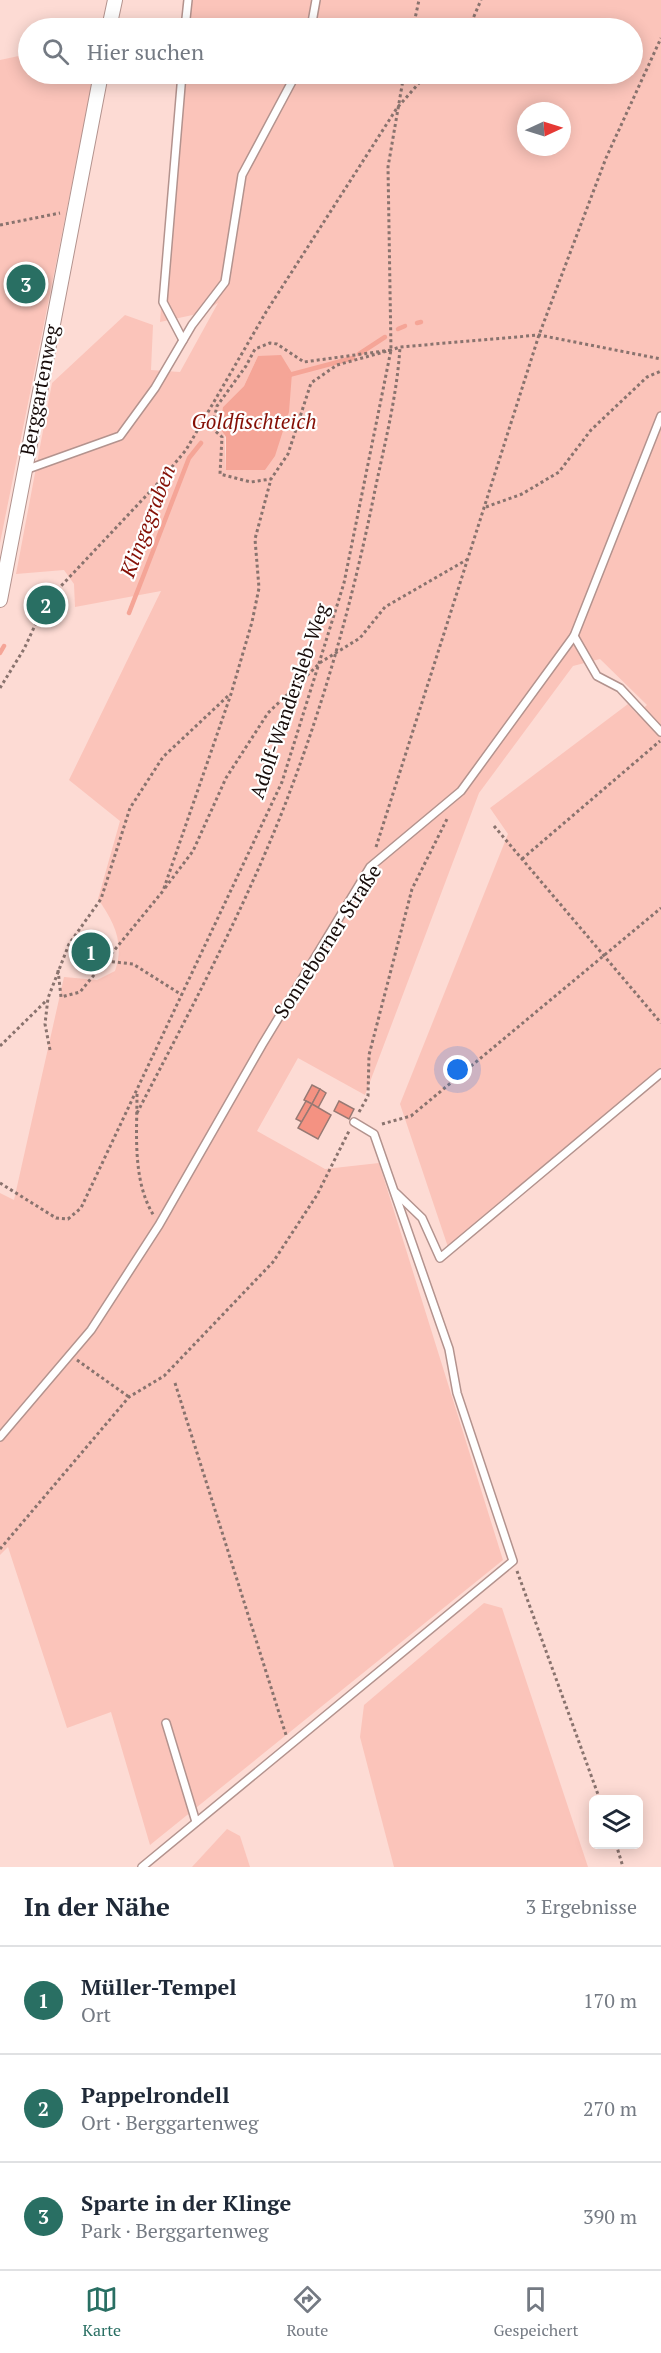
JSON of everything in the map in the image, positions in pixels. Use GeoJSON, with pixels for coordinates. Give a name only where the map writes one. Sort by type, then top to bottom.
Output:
{"type":"FeatureCollection","features":[{"type":"Feature","properties":{"kind":"street"},"geometry":{"type":"LineString","coordinates":[[112,18],[115,0]]}},
{"type":"Feature","properties":{"kind":"street","name":"Berggartenweg"},"geometry":{"type":"LineString","coordinates":[[0,600],[99,84]]}},
{"type":"Feature","properties":{"kind":"lane"},"geometry":{"type":"LineString","coordinates":[[186,18],[188,0]]}},
{"type":"Feature","properties":{"kind":"lane"},"geometry":{"type":"LineString","coordinates":[[313,18],[316,0]]}},
{"type":"Feature","properties":{"kind":"lane"},"geometry":{"type":"LineString","coordinates":[[181,84],[163,302],[183,340]]}},
{"type":"Feature","properties":{"kind":"lane"},"geometry":{"type":"LineString","coordinates":[[23,471],[120,436],[154,388],[183,340],[225,282],[242,175],[291,84]]}},
{"type":"Feature","properties":{"kind":"lane","name":"Sonneborner Straße"},"geometry":{"type":"LineString","coordinates":[[0,1437],[91,1330],[159,1225],[262,1044],[370,867],[460,791],[574,636],[661,416]]}},
{"type":"Feature","properties":{"kind":"lane"},"geometry":{"type":"LineString","coordinates":[[574,636],[597,676],[620,688],[661,732]]}},
{"type":"Feature","properties":{"kind":"lane"},"geometry":{"type":"LineString","coordinates":[[394,1191],[422,1218],[440,1258],[661,1073]]}},
{"type":"Feature","properties":{"kind":"lane"},"geometry":{"type":"LineString","coordinates":[[142,1867],[513,1561],[457,1393],[449,1349],[374,1134],[354,1122]]}},
{"type":"Feature","properties":{"kind":"lane"},"geometry":{"type":"LineString","coordinates":[[166,1723],[196,1822]]}},
{"type":"Feature","properties":{"kind":"path"},"geometry":{"type":"LineString","coordinates":[[415,18],[419,0]]}},
{"type":"Feature","properties":{"kind":"path"},"geometry":{"type":"LineString","coordinates":[[473,18],[481,0]]}},
{"type":"Feature","properties":{"kind":"path"},"geometry":{"type":"LineString","coordinates":[[643,77],[661,38]]}},
{"type":"Feature","properties":{"kind":"path","name":"Adolf-Wandersleb-Weg"},"geometry":{"type":"LineString","coordinates":[[0,1183],[57,1218],[74,1216],[81,1208],[282,782],[344,583],[391,350],[388,167],[402,84]]}},
{"type":"Feature","properties":{"kind":"path"},"geometry":{"type":"LineString","coordinates":[[0,688],[24,649],[46,602],[186,450],[266,312],[397,108],[418,84]]}},
{"type":"Feature","properties":{"kind":"path"},"geometry":{"type":"LineString","coordinates":[[370,867],[539,335],[606,158],[640,84]]}},
{"type":"Feature","properties":{"kind":"path"},"geometry":{"type":"LineString","coordinates":[[0,225],[74,210]]}},
{"type":"Feature","properties":{"kind":"path"},"geometry":{"type":"LineString","coordinates":[[163,891],[231,694],[259,588],[255,538],[271,479],[288,454],[311,383],[337,365],[400,347],[539,335],[661,359]]}},
{"type":"Feature","properties":{"kind":"path"},"geometry":{"type":"LineString","coordinates":[[271,479],[251,482],[220,474],[222,437],[212,428],[217,406],[246,366],[255,349],[270,343],[277,344],[304,362],[391,350]]}},
{"type":"Feature","properties":{"kind":"path"},"geometry":{"type":"LineString","coordinates":[[137,1113],[266,849],[295,778],[335,653],[367,534],[395,397],[400,347]]}},
{"type":"Feature","properties":{"kind":"path"},"geometry":{"type":"LineString","coordinates":[[485,508],[522,494],[559,472],[591,430],[647,377],[661,371]]}},
{"type":"Feature","properties":{"kind":"path"},"geometry":{"type":"LineString","coordinates":[[58,970],[61,997],[80,992],[163,891],[193,851],[226,778],[268,713],[321,662],[360,638],[386,607],[470,558]]}},
{"type":"Feature","properties":{"kind":"path"},"geometry":{"type":"LineString","coordinates":[[50,1050],[45,1024],[48,998],[69,944],[101,899],[116,846],[130,808],[163,757],[231,694]]}},
{"type":"Feature","properties":{"kind":"path"},"geometry":{"type":"LineString","coordinates":[[522,859],[661,740]]}},
{"type":"Feature","properties":{"kind":"path"},"geometry":{"type":"LineString","coordinates":[[0,1548],[129,1397],[164,1377],[273,1262],[317,1196],[368,1096],[369,1055],[412,890],[460,791]]}},
{"type":"Feature","properties":{"kind":"path"},"geometry":{"type":"LineString","coordinates":[[494,826],[661,1023]]}},
{"type":"Feature","properties":{"kind":"path"},"geometry":{"type":"LineString","coordinates":[[382,1124],[411,1116],[661,908]]}},
{"type":"Feature","properties":{"kind":"path"},"geometry":{"type":"LineString","coordinates":[[106,960],[133,964],[182,995]]}},
{"type":"Feature","properties":{"kind":"path"},"geometry":{"type":"LineString","coordinates":[[0,1046],[48,998]]}},
{"type":"Feature","properties":{"kind":"path"},"geometry":{"type":"LineString","coordinates":[[137,1092],[138,1164],[144,1201],[159,1225]]}},
{"type":"Feature","properties":{"kind":"path"},"geometry":{"type":"LineString","coordinates":[[69,1354],[129,1397]]}},
{"type":"Feature","properties":{"kind":"path"},"geometry":{"type":"LineString","coordinates":[[175,1383],[290,1745]]}},
{"type":"Feature","properties":{"kind":"path"},"geometry":{"type":"LineString","coordinates":[[513,1561],[598,1795]]}},
{"type":"Feature","properties":{"kind":"path"},"geometry":{"type":"LineString","coordinates":[[617,1849],[623,1867]]}},
{"type":"Feature","properties":{"kind":"shaded area"},"geometry":{"type":"Polygon","coordinates":[[[183,0],[661,0],[661,1074],[449,1250],[400,1104],[508,834],[490,808],[628,704],[637,714],[647,705],[600,659],[573,666],[479,793],[365,1095],[298,1058],[257,1131],[325,1169],[379,1163],[503,1560],[150,1845],[111,1712],[67,1728],[8,1547],[0,1555],[0,1193],[14,1200],[64,977],[97,980],[115,971],[118,961],[116,933],[98,899],[120,821],[69,780],[161,591],[75,607],[74,584],[64,570],[16,574],[52,383],[125,315],[153,325],[151,370],[180,372],[218,303],[202,313],[160,322],[177,84],[643,84],[643,18],[182,18],[183,0]],[[258,356],[244,386],[223,407],[226,470],[258,356]]]}},
{"type":"Feature","properties":{"kind":"shaded area"},"geometry":{"type":"Polygon","coordinates":[[[18,56],[18,84],[92,84],[0,543],[0,60],[18,56]]]}},
{"type":"Feature","properties":{"kind":"shaded area"},"geometry":{"type":"Polygon","coordinates":[[[484,1603],[502,1608],[588,1867],[394,1867],[360,1737],[364,1705],[484,1603]]]}},
{"type":"Feature","properties":{"kind":"shaded area"},"geometry":{"type":"Polygon","coordinates":[[[227,1829],[240,1836],[250,1867],[192,1867],[227,1829]]]}},
{"type":"Feature","properties":{"kind":"water","name":"Goldfischteich"},"geometry":{"type":"Polygon","coordinates":[[[281,355],[292,373],[289,412],[275,456],[265,470],[226,470],[226,437],[220,428],[223,407],[244,386],[258,356],[281,355]]]}},
{"type":"Feature","properties":{"kind":"building"},"geometry":{"type":"Polygon","coordinates":[[[91,946],[97,952],[91,958],[85,952],[91,946]]]}},
{"type":"Feature","properties":{"kind":"building"},"geometry":{"type":"Polygon","coordinates":[[[312,1085],[320,1089],[312,1104],[304,1100],[312,1085]]]}},
{"type":"Feature","properties":{"kind":"building"},"geometry":{"type":"Polygon","coordinates":[[[320,1089],[326,1093],[318,1108],[312,1104],[320,1089]]]}},
{"type":"Feature","properties":{"kind":"building"},"geometry":{"type":"Polygon","coordinates":[[[306,1101],[312,1104],[302,1122],[296,1119],[306,1101]]]}},
{"type":"Feature","properties":{"kind":"building"},"geometry":{"type":"Polygon","coordinates":[[[339,1101],[354,1109],[349,1119],[334,1111],[339,1101]]]}},
{"type":"Feature","properties":{"kind":"building"},"geometry":{"type":"Polygon","coordinates":[[[312,1104],[331,1115],[318,1139],[298,1128],[312,1104]]]}},
{"type":"Feature","properties":{"kind":"waterway","name":"Klingegraben"},"geometry":{"type":"LineString","coordinates":[[417,323],[421,322]]}},
{"type":"Feature","properties":{"kind":"waterway","name":"Klingegraben"},"geometry":{"type":"LineString","coordinates":[[398,329],[405,326]]}},
{"type":"Feature","properties":{"kind":"waterway","name":"Klingegraben"},"geometry":{"type":"LineString","coordinates":[[359,354],[385,337]]}},
{"type":"Feature","properties":{"kind":"waterway","name":"Klingegraben"},"geometry":{"type":"LineString","coordinates":[[289,375],[353,358]]}},
{"type":"Feature","properties":{"kind":"waterway","name":"Klingegraben"},"geometry":{"type":"LineString","coordinates":[[129,613],[189,458],[201,443]]}},
{"type":"Feature","properties":{"kind":"waterway","name":"Klingegraben"},"geometry":{"type":"LineString","coordinates":[[0,653],[4,646]]}},
{"type":"Feature","properties":{"kind":"place","name":"Sparte in der Klinge"},"geometry":{"type":"Point","coordinates":[26,284]}},
{"type":"Feature","properties":{"kind":"place","name":"Pappelrondell"},"geometry":{"type":"Point","coordinates":[46,605]}},
{"type":"Feature","properties":{"kind":"place","name":"Müller-Tempel"},"geometry":{"type":"Point","coordinates":[91,952]}}]}
